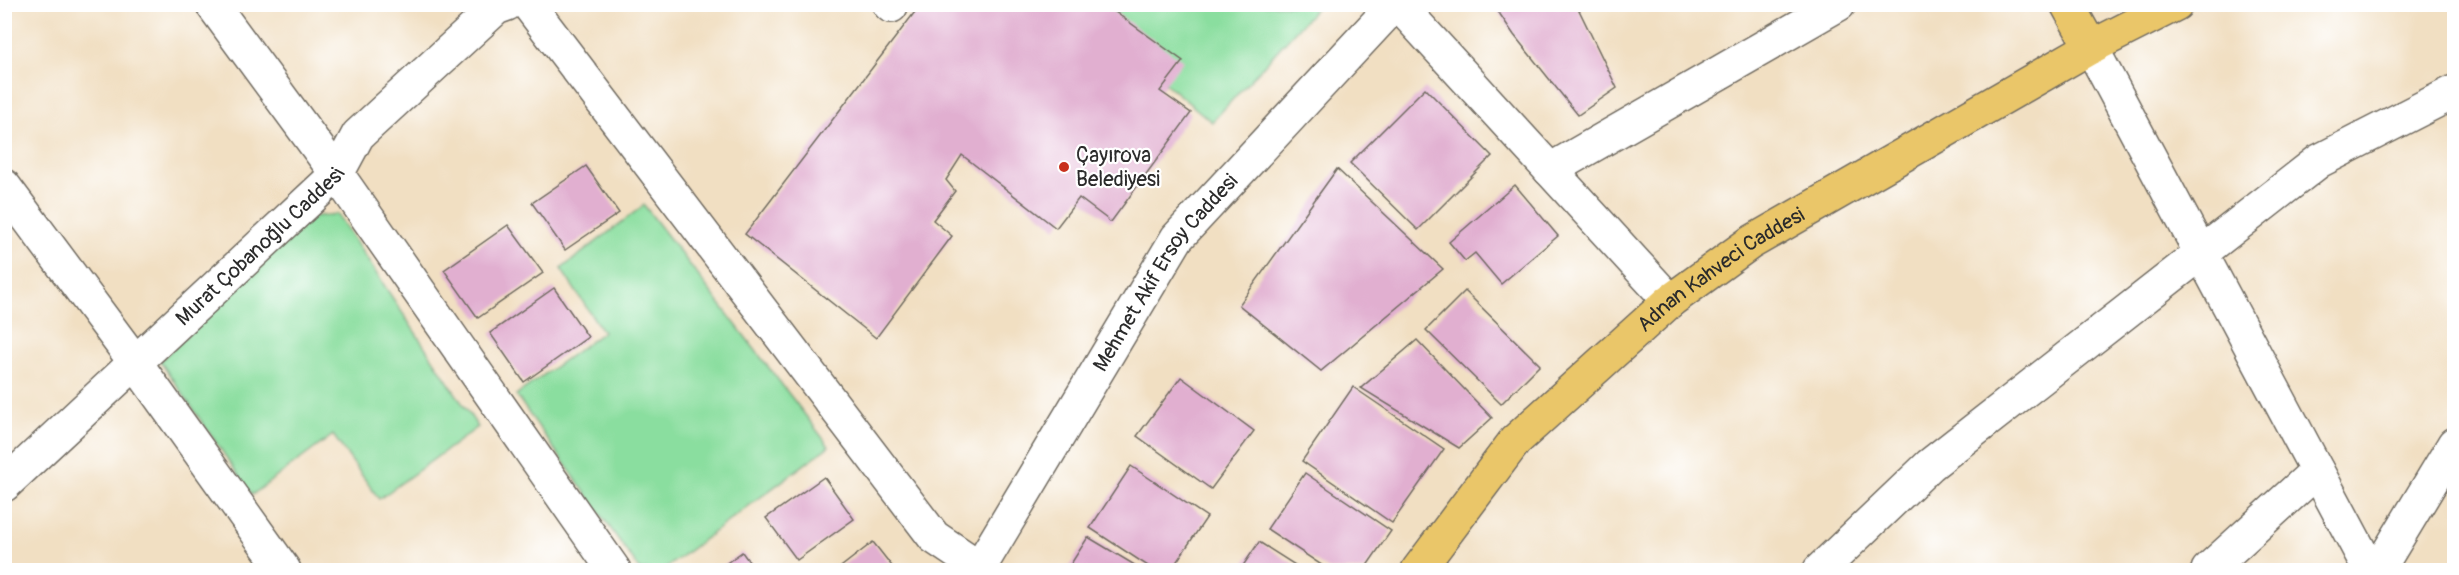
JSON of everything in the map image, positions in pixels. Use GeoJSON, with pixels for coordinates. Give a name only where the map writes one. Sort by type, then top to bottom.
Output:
{"type":"FeatureCollection","features":[{"type":"Feature","properties":{"kind":"main road"},"geometry":{"type":"LineString","coordinates":[[2067,4],[2091,47]]}},
{"type":"Feature","properties":{"kind":"main road","name":"Adnan Kahveci Caddesi"},"geometry":{"type":"LineString","coordinates":[[1418,570],[1515,441],[1670,301],[1750,243],[2091,47],[2175,4]]}},
{"type":"Feature","properties":{"kind":"street"},"geometry":{"type":"LineString","coordinates":[[212,4],[337,174],[614,570]]}},
{"type":"Feature","properties":{"kind":"street","name":"Murat Çobanoğlu Caddesi"},"geometry":{"type":"LineString","coordinates":[[4,485],[337,174],[358,135],[496,8],[507,4]]}},
{"type":"Feature","properties":{"kind":"street"},"geometry":{"type":"LineString","coordinates":[[528,4],[934,537],[979,569]]}},
{"type":"Feature","properties":{"kind":"street"},"geometry":{"type":"LineString","coordinates":[[1397,4],[1670,301]]}},
{"type":"Feature","properties":{"kind":"street","name":"Mehmet Akif Ersoy Caddesi"},"geometry":{"type":"LineString","coordinates":[[979,569],[1177,238],[1397,4]]}},
{"type":"Feature","properties":{"kind":"street"},"geometry":{"type":"LineString","coordinates":[[1550,170],[1839,4]]}},
{"type":"Feature","properties":{"kind":"street"},"geometry":{"type":"LineString","coordinates":[[2091,47],[2370,570]]}},
{"type":"Feature","properties":{"kind":"street"},"geometry":{"type":"LineString","coordinates":[[1820,570],[1930,465],[2319,160],[2454,92]]}},
{"type":"Feature","properties":{"kind":"street"},"geometry":{"type":"LineString","coordinates":[[4,186],[135,362],[284,570]]}},
{"type":"Feature","properties":{"kind":"street"},"geometry":{"type":"LineString","coordinates":[[2378,570],[2454,444]]}},
{"type":"Feature","properties":{"kind":"street"},"geometry":{"type":"LineString","coordinates":[[2208,570],[2318,471]]}},
{"type":"Feature","properties":{"kind":"green space"},"geometry":{"type":"Polygon","coordinates":[[[1112,5],[1319,5],[1212,122],[1096,26],[1112,5]]]}},
{"type":"Feature","properties":{"kind":"green space"},"geometry":{"type":"Polygon","coordinates":[[[644,205],[829,446],[663,570],[640,570],[516,395],[603,332],[561,269],[644,205]]]}},
{"type":"Feature","properties":{"kind":"green space"},"geometry":{"type":"Polygon","coordinates":[[[337,214],[478,427],[379,499],[333,435],[252,495],[160,361],[310,217],[337,214]]]}},
{"type":"Feature","properties":{"kind":"building","name":"Çayırova Belediyesi"},"geometry":{"type":"Polygon","coordinates":[[[921,4],[1104,4],[1183,61],[1160,91],[1191,113],[1111,222],[1079,198],[1056,228],[962,155],[946,180],[955,191],[933,220],[952,236],[876,338],[745,234],[921,4]]]}},
{"type":"Feature","properties":{"kind":"building"},"geometry":{"type":"Polygon","coordinates":[[[1493,4],[1576,4],[1617,88],[1578,115],[1514,35],[1493,4]]]}},
{"type":"Feature","properties":{"kind":"building"},"geometry":{"type":"Polygon","coordinates":[[[1425,88],[1492,156],[1418,230],[1350,163],[1425,88]]]}},
{"type":"Feature","properties":{"kind":"building"},"geometry":{"type":"Polygon","coordinates":[[[586,166],[619,213],[565,250],[532,203],[586,166]]]}},
{"type":"Feature","properties":{"kind":"building"},"geometry":{"type":"Polygon","coordinates":[[[1337,169],[1443,269],[1321,371],[1239,305],[1337,169]]]}},
{"type":"Feature","properties":{"kind":"building"},"geometry":{"type":"Polygon","coordinates":[[[1515,185],[1558,236],[1501,284],[1475,253],[1465,261],[1449,242],[1515,185]]]}},
{"type":"Feature","properties":{"kind":"building"},"geometry":{"type":"Polygon","coordinates":[[[508,225],[543,273],[478,318],[444,270],[508,225]]]}},
{"type":"Feature","properties":{"kind":"building"},"geometry":{"type":"Polygon","coordinates":[[[554,288],[588,337],[524,382],[490,333],[554,288]]]}},
{"type":"Feature","properties":{"kind":"building"},"geometry":{"type":"Polygon","coordinates":[[[1465,291],[1540,365],[1501,404],[1426,330],[1465,291]]]}},
{"type":"Feature","properties":{"kind":"building"},"geometry":{"type":"Polygon","coordinates":[[[1417,340],[1492,418],[1459,448],[1361,388],[1417,340]]]}},
{"type":"Feature","properties":{"kind":"building"},"geometry":{"type":"Polygon","coordinates":[[[1181,377],[1254,431],[1211,489],[1137,436],[1181,377]]]}},
{"type":"Feature","properties":{"kind":"building"},"geometry":{"type":"Polygon","coordinates":[[[1353,387],[1444,449],[1392,523],[1302,461],[1353,387]]]}},
{"type":"Feature","properties":{"kind":"building"},"geometry":{"type":"Polygon","coordinates":[[[1131,466],[1207,517],[1171,570],[1154,570],[1090,528],[1131,466]]]}},
{"type":"Feature","properties":{"kind":"building"},"geometry":{"type":"Polygon","coordinates":[[[1305,473],[1391,531],[1364,570],[1329,570],[1267,529],[1305,473]]]}},
{"type":"Feature","properties":{"kind":"building"},"geometry":{"type":"Polygon","coordinates":[[[824,477],[854,519],[797,560],[766,518],[824,477]]]}},
{"type":"Feature","properties":{"kind":"building"},"geometry":{"type":"Polygon","coordinates":[[[1088,537],[1143,570],[1067,570],[1088,537]]]}},
{"type":"Feature","properties":{"kind":"building"},"geometry":{"type":"Polygon","coordinates":[[[873,542],[895,570],[837,570],[873,542]]]}},
{"type":"Feature","properties":{"kind":"building"},"geometry":{"type":"Polygon","coordinates":[[[1259,542],[1303,570],[1240,570],[1259,542]]]}},
{"type":"Feature","properties":{"kind":"building"},"geometry":{"type":"Polygon","coordinates":[[[742,552],[755,570],[717,570],[742,552]]]}},
{"type":"Feature","properties":{"kind":"place","name":"Çayırova Belediyesi"},"geometry":{"type":"Point","coordinates":[1064,167]}}]}
